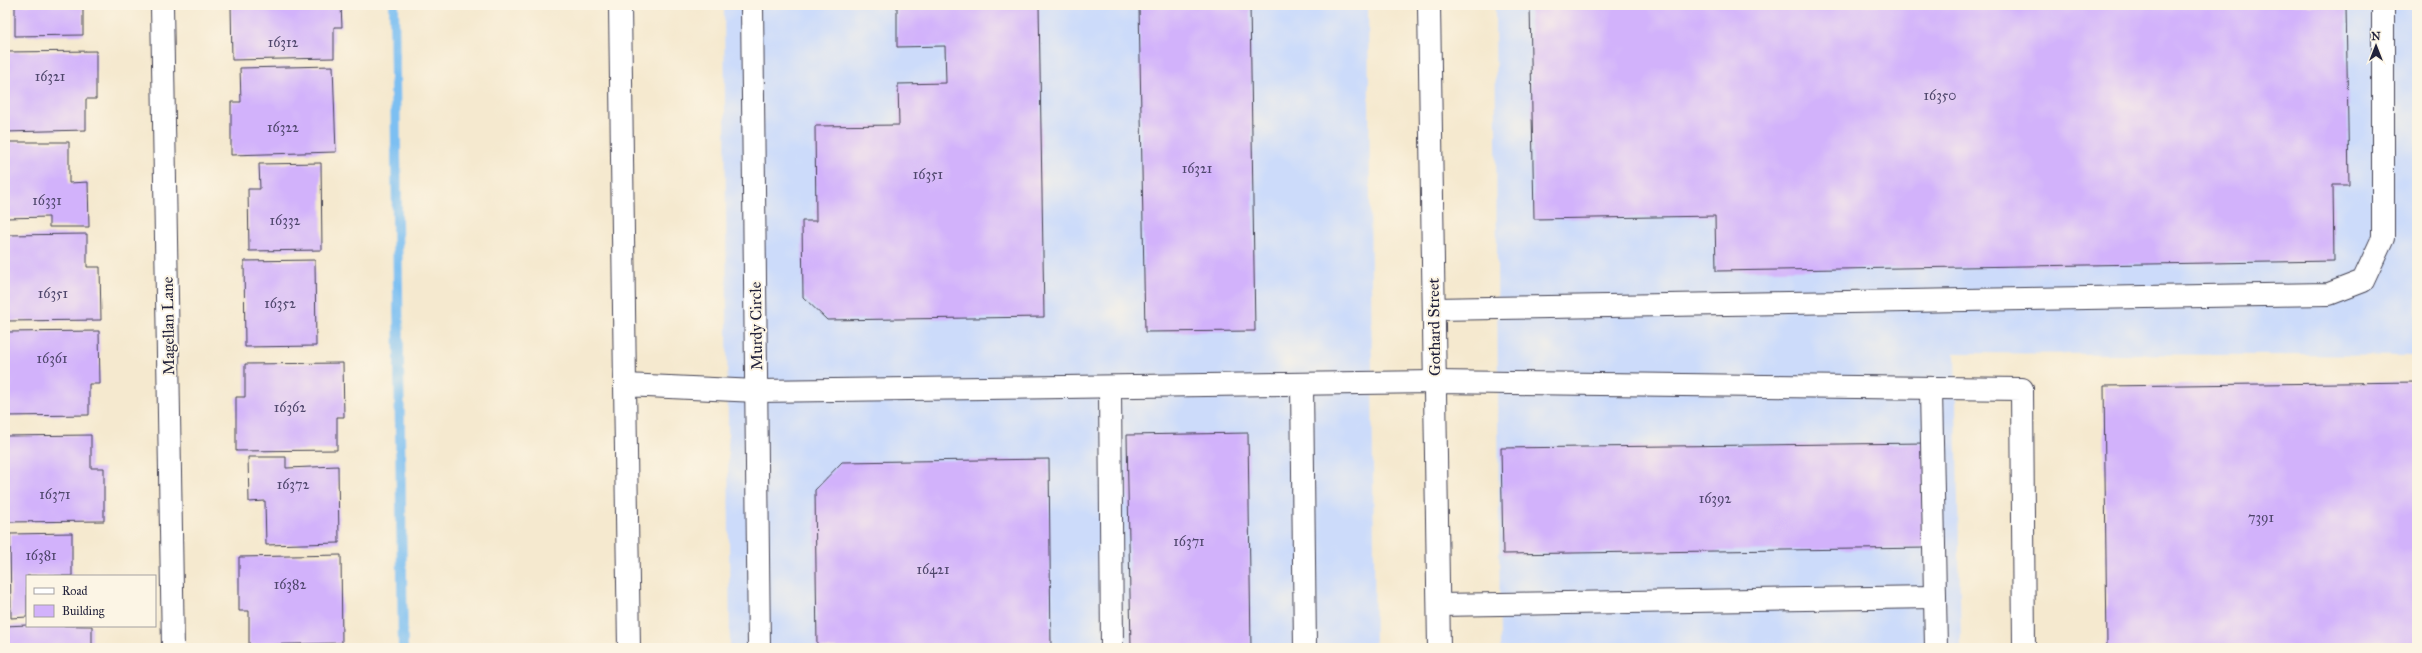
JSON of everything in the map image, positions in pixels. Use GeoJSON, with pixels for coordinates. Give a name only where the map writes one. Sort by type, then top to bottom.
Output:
{"type":"FeatureCollection","features":[{"type":"Feature","properties":{"kind":"street","name":"Magellan Lane"},"geometry":{"type":"LineString","coordinates":[[162,5],[173,648]]}},
{"type":"Feature","properties":{"kind":"street"},"geometry":{"type":"LineString","coordinates":[[620,5],[629,648]]}},
{"type":"Feature","properties":{"kind":"street","name":"Murdy Circle"},"geometry":{"type":"LineString","coordinates":[[752,5],[760,648]]}},
{"type":"Feature","properties":{"kind":"street","name":"Gothard Street"},"geometry":{"type":"LineString","coordinates":[[1429,5],[1440,648]]}},
{"type":"Feature","properties":{"kind":"street"},"geometry":{"type":"LineString","coordinates":[[1434,309],[2329,294],[2363,281],[2383,238],[2383,5]]}},
{"type":"Feature","properties":{"kind":"street"},"geometry":{"type":"LineString","coordinates":[[625,385],[757,391],[1435,382],[1931,390],[2022,389],[2024,648]]}},
{"type":"Feature","properties":{"kind":"street"},"geometry":{"type":"LineString","coordinates":[[1302,384],[1304,648]]}},
{"type":"Feature","properties":{"kind":"street"},"geometry":{"type":"LineString","coordinates":[[1110,387],[1112,648]]}},
{"type":"Feature","properties":{"kind":"street"},"geometry":{"type":"LineString","coordinates":[[1931,390],[1936,648]]}},
{"type":"Feature","properties":{"kind":"street"},"geometry":{"type":"LineString","coordinates":[[1439,605],[1935,597]]}},
{"type":"Feature","properties":{"kind":"shaded area"},"geometry":{"type":"Polygon","coordinates":[[[724,5],[1368,5],[1375,648],[730,648],[724,5]]]}},
{"type":"Feature","properties":{"kind":"shaded area"},"geometry":{"type":"Polygon","coordinates":[[[1495,5],[2417,5],[2416,356],[1955,353],[1961,648],[1500,648],[1495,5]]]}},
{"type":"Feature","properties":{"kind":"building"},"geometry":{"type":"Polygon","coordinates":[[[15,5],[83,5],[83,35],[15,36],[15,5]]]}},
{"type":"Feature","properties":{"kind":"building"},"geometry":{"type":"Polygon","coordinates":[[[341,5],[342,27],[334,27],[334,58],[232,60],[231,6],[341,5]]]}},
{"type":"Feature","properties":{"kind":"building"},"geometry":{"type":"Polygon","coordinates":[[[897,5],[1039,5],[1044,317],[827,320],[803,297],[802,221],[816,221],[815,126],[899,125],[898,84],[946,83],[945,46],[897,47],[897,5]]]}},
{"type":"Feature","properties":{"kind":"building"},"geometry":{"type":"Polygon","coordinates":[[[1139,5],[1250,5],[1255,331],[1145,332],[1139,5]]]}},
{"type":"Feature","properties":{"kind":"building"},"geometry":{"type":"Polygon","coordinates":[[[1530,5],[2346,5],[2349,185],[2333,185],[2334,261],[1716,271],[1715,216],[1534,219],[1530,5]]]}},
{"type":"Feature","properties":{"kind":"building"},"geometry":{"type":"Polygon","coordinates":[[[96,51],[96,99],[86,99],[86,130],[5,132],[5,52],[96,51]]]}},
{"type":"Feature","properties":{"kind":"building"},"geometry":{"type":"Polygon","coordinates":[[[333,66],[336,152],[231,155],[231,102],[241,102],[240,68],[333,66]]]}},
{"type":"Feature","properties":{"kind":"building"},"geometry":{"type":"Polygon","coordinates":[[[5,142],[69,142],[69,183],[88,182],[89,227],[49,227],[49,217],[5,218],[5,142]]]}},
{"type":"Feature","properties":{"kind":"building"},"geometry":{"type":"Polygon","coordinates":[[[321,163],[322,250],[249,251],[248,189],[260,189],[259,164],[321,163]]]}},
{"type":"Feature","properties":{"kind":"building"},"geometry":{"type":"Polygon","coordinates":[[[87,234],[87,267],[100,267],[101,320],[5,321],[5,235],[87,234]]]}},
{"type":"Feature","properties":{"kind":"building"},"geometry":{"type":"Polygon","coordinates":[[[315,260],[316,346],[245,347],[244,261],[315,260]]]}},
{"type":"Feature","properties":{"kind":"building"},"geometry":{"type":"Polygon","coordinates":[[[99,331],[100,384],[89,384],[89,415],[5,416],[5,332],[99,331]]]}},
{"type":"Feature","properties":{"kind":"building"},"geometry":{"type":"Polygon","coordinates":[[[343,363],[344,417],[337,417],[337,450],[236,451],[236,397],[245,397],[245,364],[343,363]]]}},
{"type":"Feature","properties":{"kind":"building"},"geometry":{"type":"Polygon","coordinates":[[[2417,382],[2417,648],[2107,648],[2104,386],[2417,382]]]}},
{"type":"Feature","properties":{"kind":"building"},"geometry":{"type":"Polygon","coordinates":[[[1248,433],[1251,648],[1131,648],[1127,435],[1248,433]]]}},
{"type":"Feature","properties":{"kind":"building"},"geometry":{"type":"Polygon","coordinates":[[[91,435],[91,468],[104,468],[104,521],[5,522],[5,436],[91,435]]]}},
{"type":"Feature","properties":{"kind":"building"},"geometry":{"type":"Polygon","coordinates":[[[1926,443],[1928,548],[1503,554],[1501,448],[1926,443]]]}},
{"type":"Feature","properties":{"kind":"building"},"geometry":{"type":"Polygon","coordinates":[[[248,457],[286,457],[286,468],[338,466],[339,543],[266,545],[265,501],[249,502],[248,457]]]}},
{"type":"Feature","properties":{"kind":"building"},"geometry":{"type":"Polygon","coordinates":[[[1049,459],[1051,648],[817,648],[815,490],[842,462],[1049,459]]]}},
{"type":"Feature","properties":{"kind":"building"},"geometry":{"type":"Polygon","coordinates":[[[72,533],[72,575],[26,575],[26,617],[11,618],[10,534],[72,533]]]}},
{"type":"Feature","properties":{"kind":"building"},"geometry":{"type":"Polygon","coordinates":[[[341,555],[342,643],[249,645],[249,611],[239,611],[239,557],[341,555]]]}},
{"type":"Feature","properties":{"kind":"building"},"geometry":{"type":"Polygon","coordinates":[[[5,626],[92,627],[92,648],[5,648],[5,626]]]}},
{"type":"Feature","properties":{"kind":"waterway"},"geometry":{"type":"LineString","coordinates":[[394,5],[403,648]]}}]}
